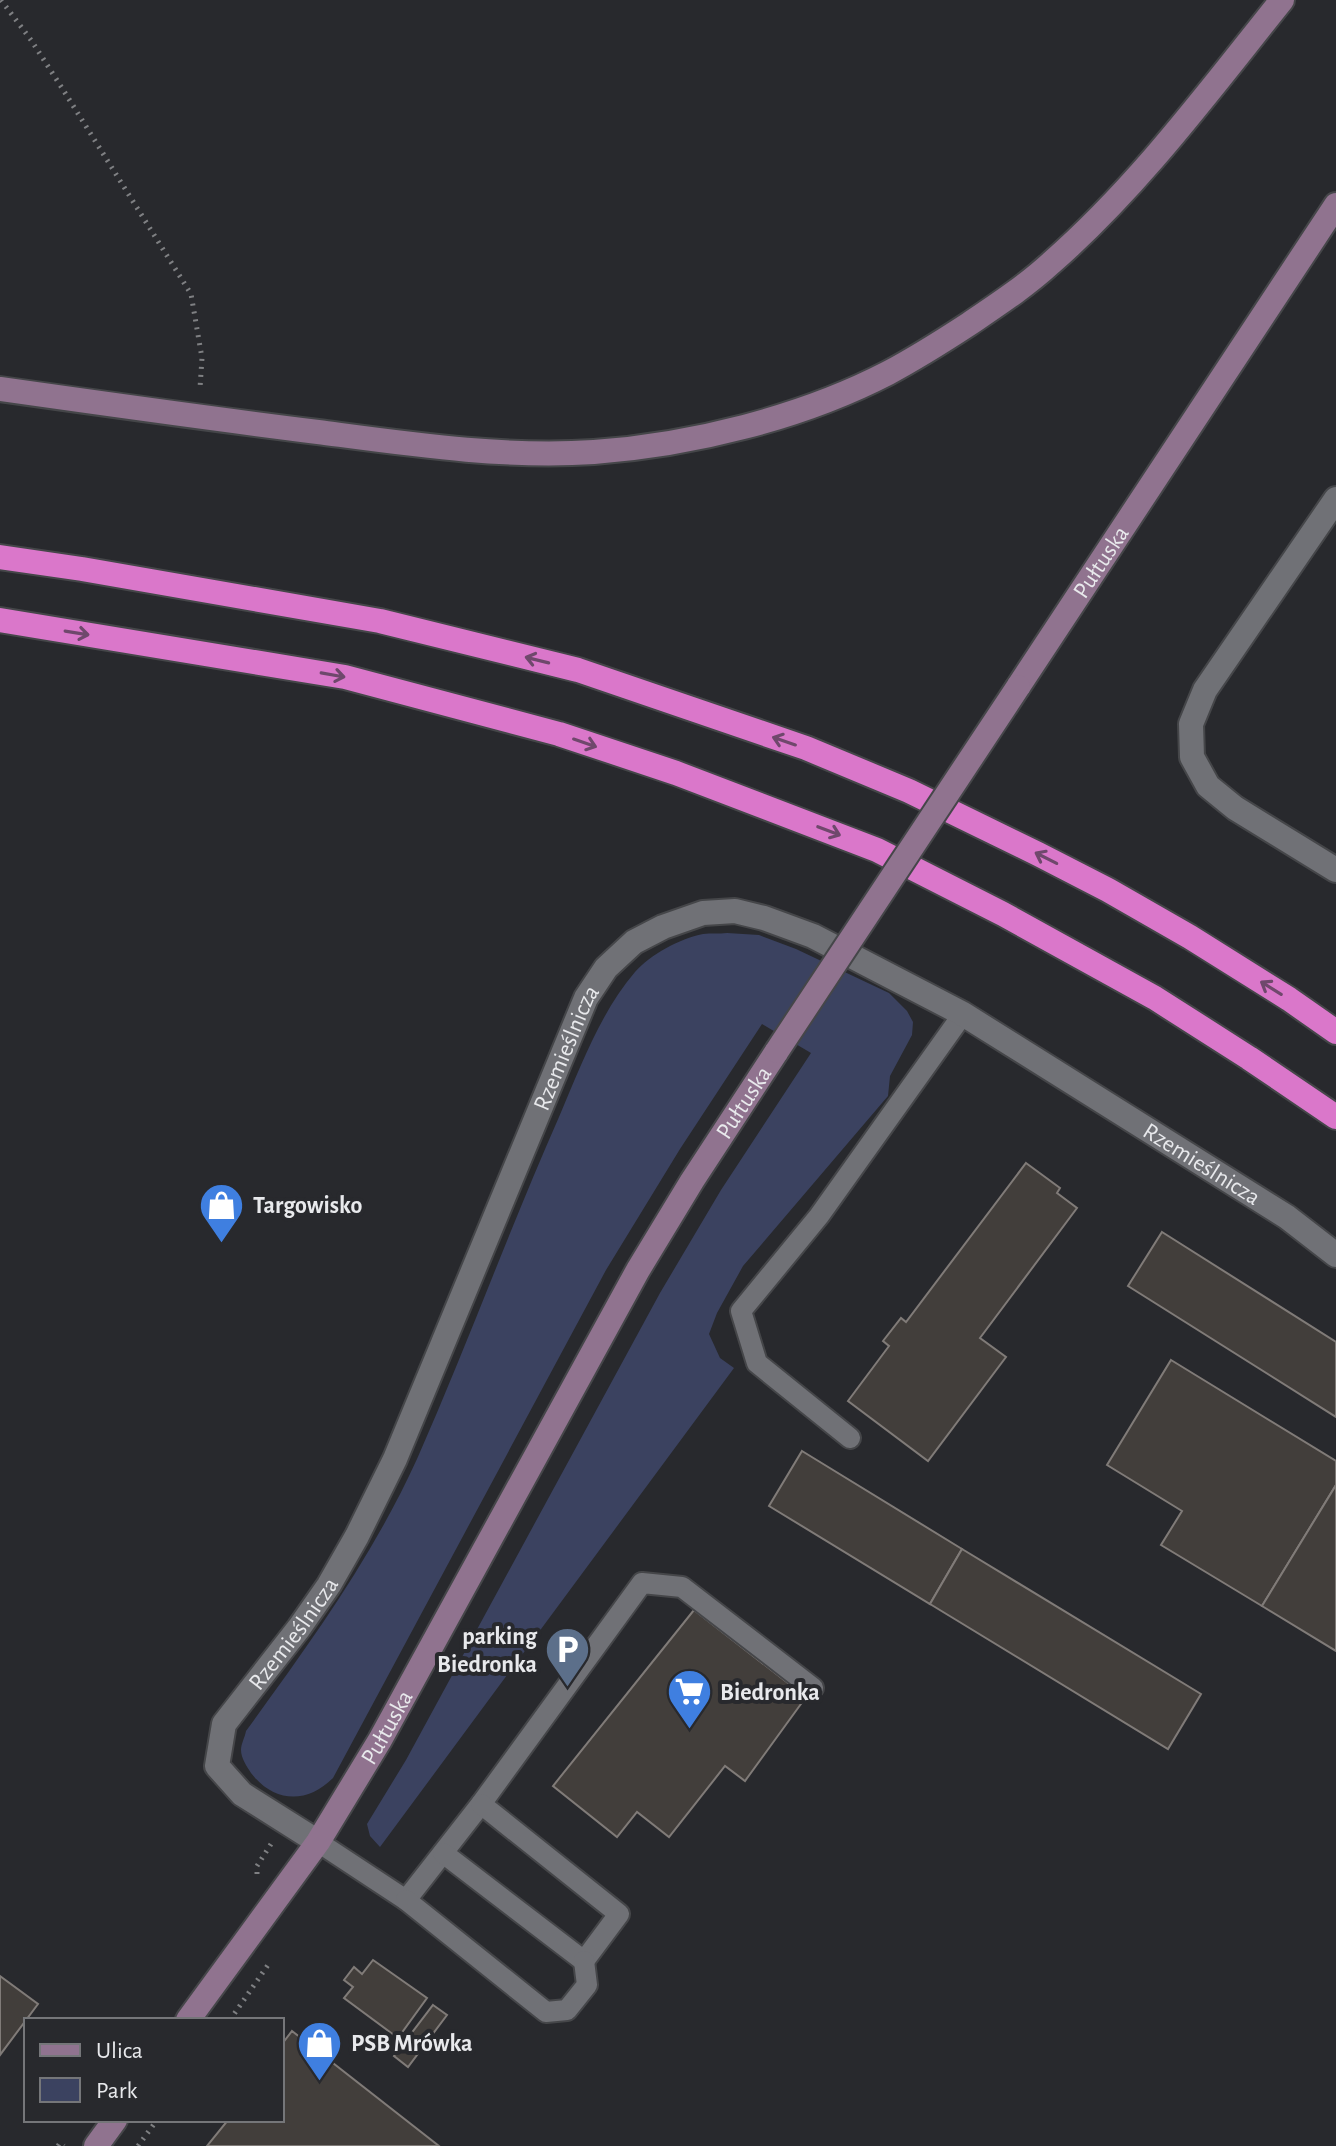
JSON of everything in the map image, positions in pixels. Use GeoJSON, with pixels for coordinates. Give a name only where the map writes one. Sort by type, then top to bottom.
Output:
{"type":"FeatureCollection","features":[{"type":"Feature","properties":{"kind":"highway"},"geometry":{"type":"LineString","coordinates":[[0,557],[380,621],[578,670],[806,748],[909,791],[1094,883],[1190,937],[1336,1032]]}},
{"type":"Feature","properties":{"kind":"highway"},"geometry":{"type":"LineString","coordinates":[[0,620],[345,677],[559,734],[766,806],[877,850],[1083,956],[1168,1006],[1336,1117]]}},
{"type":"Feature","properties":{"kind":"main road"},"geometry":{"type":"LineString","coordinates":[[0,389],[431,447],[510,453],[593,452],[654,445],[777,417],[887,374],[1002,302],[1050,264],[1146,169],[1282,0]]}},
{"type":"Feature","properties":{"kind":"main road","name":"Pułtuska"},"geometry":{"type":"LineString","coordinates":[[189,2018],[318,1842],[380,1740],[638,1270],[692,1181],[1336,205]]}},
{"type":"Feature","properties":{"kind":"main road"},"geometry":{"type":"LineString","coordinates":[[96,2146],[114,2122]]}},
{"type":"Feature","properties":{"kind":"street"},"geometry":{"type":"LineString","coordinates":[[1336,499],[1205,690],[1191,724],[1192,757],[1208,786],[1235,808],[1336,870]]}},
{"type":"Feature","properties":{"kind":"street","name":"Rzemieślnicza"},"geometry":{"type":"LineString","coordinates":[[318,1842],[242,1794],[217,1766],[224,1724],[329,1585],[363,1523],[395,1459],[586,998],[606,968],[634,942],[663,927],[703,913],[735,911],[813,936],[963,1014],[1287,1217],[1336,1255]]}},
{"type":"Feature","properties":{"kind":"lane"},"geometry":{"type":"LineString","coordinates":[[850,1438],[757,1363],[741,1311],[819,1216],[963,1014]]}},
{"type":"Feature","properties":{"kind":"lane"},"geometry":{"type":"LineString","coordinates":[[406,1900],[481,1804],[642,1583],[682,1587],[813,1688]]}},
{"type":"Feature","properties":{"kind":"lane"},"geometry":{"type":"LineString","coordinates":[[318,1842],[406,1900],[546,2012],[567,2010],[587,1985],[584,1961],[619,1914],[481,1804]]}},
{"type":"Feature","properties":{"kind":"lane"},"geometry":{"type":"LineString","coordinates":[[443,1853],[584,1961]]}},
{"type":"Feature","properties":{"kind":"path"},"geometry":{"type":"LineString","coordinates":[[1,0],[47,64],[191,294],[202,358],[197,417]]}},
{"type":"Feature","properties":{"kind":"path"},"geometry":{"type":"LineString","coordinates":[[138,2146],[156,2122]]}},
{"type":"Feature","properties":{"kind":"green space"},"geometry":{"type":"Polygon","coordinates":[[[727,933],[759,935],[889,993],[907,1011],[913,1022],[912,1035],[890,1076],[888,1096],[743,1266],[717,1313],[709,1334],[720,1358],[734,1368],[380,1847],[370,1836],[367,1824],[406,1760],[660,1293],[721,1190],[811,1053],[762,1024],[606,1270],[333,1778],[302,1796],[280,1795],[270,1790],[251,1773],[243,1759],[241,1748],[246,1731],[338,1600],[399,1496],[575,1079],[611,1005],[635,972],[657,953],[694,936],[727,933]]]}},
{"type":"Feature","properties":{"kind":"building"},"geometry":{"type":"Polygon","coordinates":[[[1026,1163],[1060,1188],[1057,1193],[1077,1208],[980,1338],[1006,1357],[928,1461],[848,1401],[889,1346],[883,1341],[901,1318],[906,1322],[1026,1163]]]}},
{"type":"Feature","properties":{"kind":"building"},"geometry":{"type":"Polygon","coordinates":[[[1162,1232],[1336,1342],[1336,1417],[1128,1286],[1162,1232]]]}},
{"type":"Feature","properties":{"kind":"building"},"geometry":{"type":"Polygon","coordinates":[[[1171,1360],[1336,1461],[1336,1485],[1262,1606],[1161,1545],[1182,1511],[1107,1465],[1171,1360]]]}},
{"type":"Feature","properties":{"kind":"building"},"geometry":{"type":"Polygon","coordinates":[[[802,1451],[962,1549],[930,1604],[769,1506],[802,1451]]]}},
{"type":"Feature","properties":{"kind":"building"},"geometry":{"type":"Polygon","coordinates":[[[1336,1485],[1336,1651],[1262,1606],[1336,1485]]]}},
{"type":"Feature","properties":{"kind":"building"},"geometry":{"type":"Polygon","coordinates":[[[962,1549],[1201,1694],[1168,1749],[930,1604],[962,1549]]]}},
{"type":"Feature","properties":{"kind":"building","name":"Biedronka"},"geometry":{"type":"Polygon","coordinates":[[[694,1610],[806,1697],[745,1781],[725,1766],[669,1837],[637,1812],[617,1837],[553,1786],[694,1610]]]}},
{"type":"Feature","properties":{"kind":"building"},"geometry":{"type":"Polygon","coordinates":[[[373,1960],[427,1998],[398,2038],[344,1998],[353,1987],[344,1980],[354,1967],[362,1974],[373,1960]]]}},
{"type":"Feature","properties":{"kind":"building"},"geometry":{"type":"Polygon","coordinates":[[[0,1976],[38,2004],[28,2018],[24,2018],[24,2023],[0,2055],[0,1976]]]}},
{"type":"Feature","properties":{"kind":"building"},"geometry":{"type":"Polygon","coordinates":[[[433,2005],[447,2015],[408,2067],[394,2056],[433,2005]]]}},
{"type":"Feature","properties":{"kind":"building","name":"PSB Mrówka"},"geometry":{"type":"Polygon","coordinates":[[[292,2031],[439,2146],[207,2146],[226,2122],[284,2122],[284,2041],[292,2031]]]}},
{"type":"Feature","properties":{"kind":"place","name":"Targowisko"},"geometry":{"type":"Point","coordinates":[222,1244]}},
{"type":"Feature","properties":{"kind":"place","name":"parking Biedronka"},"geometry":{"type":"Point","coordinates":[568,1689]}},
{"type":"Feature","properties":{"kind":"place","name":"Biedronka"},"geometry":{"type":"Point","coordinates":[689,1731]}},
{"type":"Feature","properties":{"kind":"place","name":"PSB Mrówka"},"geometry":{"type":"Point","coordinates":[320,2082]}}]}
